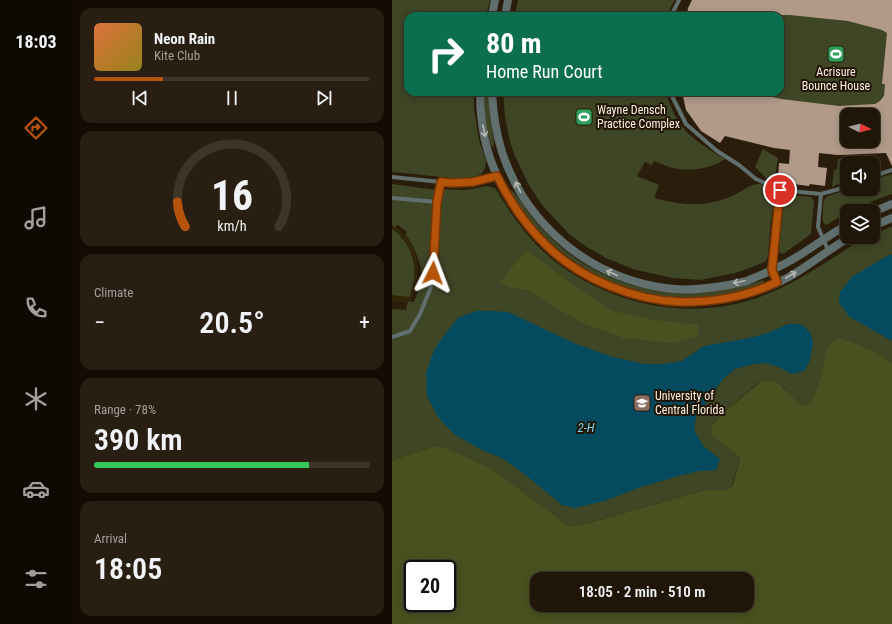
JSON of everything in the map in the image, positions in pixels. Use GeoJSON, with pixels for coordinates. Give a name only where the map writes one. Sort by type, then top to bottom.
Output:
{"type":"FeatureCollection","features":[{"type":"Feature","properties":{"kind":"street"},"geometry":{"type":"LineString","coordinates":[[493,12],[495,0]]}},
{"type":"Feature","properties":{"kind":"street"},"geometry":{"type":"LineString","coordinates":[[506,12],[508,0]]}},
{"type":"Feature","properties":{"kind":"street"},"geometry":{"type":"LineString","coordinates":[[480,96],[480,110],[488,152],[497,176],[507,196],[520,215],[547,246],[561,258],[598,281],[617,289],[640,296],[683,302],[727,298],[749,293],[788,277],[840,243]]}},
{"type":"Feature","properties":{"kind":"street"},"geometry":{"type":"LineString","coordinates":[[492,96],[496,127],[502,152],[520,193],[549,231],[569,248],[592,263],[615,275],[641,283],[666,288],[695,289],[721,286],[748,280],[772,270],[788,262],[840,229]]}},
{"type":"Feature","properties":{"kind":"street"},"geometry":{"type":"LineString","coordinates":[[497,176],[510,171]]}},
{"type":"Feature","properties":{"kind":"street"},"geometry":{"type":"LineString","coordinates":[[880,209],[892,204]]}},
{"type":"Feature","properties":{"kind":"street"},"geometry":{"type":"LineString","coordinates":[[880,223],[892,218]]}},
{"type":"Feature","properties":{"kind":"lane"},"geometry":{"type":"LineString","coordinates":[[673,12],[679,0]]}},
{"type":"Feature","properties":{"kind":"lane"},"geometry":{"type":"LineString","coordinates":[[672,96],[686,124],[718,151],[756,179],[780,190],[821,194],[840,188]]}},
{"type":"Feature","properties":{"kind":"lane"},"geometry":{"type":"LineString","coordinates":[[880,174],[892,170]]}},
{"type":"Feature","properties":{"kind":"lane"},"geometry":{"type":"LineString","coordinates":[[392,177],[451,183],[473,182],[497,176]]}},
{"type":"Feature","properties":{"kind":"lane"},"geometry":{"type":"LineString","coordinates":[[392,337],[410,331],[420,314],[433,282],[437,202],[441,182]]}},
{"type":"Feature","properties":{"kind":"lane"},"geometry":{"type":"LineString","coordinates":[[777,282],[772,270],[780,190]]}},
{"type":"Feature","properties":{"kind":"lane"},"geometry":{"type":"LineString","coordinates":[[821,194],[818,227],[828,250]]}},
{"type":"Feature","properties":{"kind":"lane"},"geometry":{"type":"LineString","coordinates":[[392,198],[437,202]]}},
{"type":"Feature","properties":{"kind":"green space"},"geometry":{"type":"Polygon","coordinates":[[[392,0],[490,0],[487,12],[404,12],[404,96],[474,96],[474,109],[479,140],[486,161],[485,168],[482,173],[477,176],[463,179],[392,172],[392,0]]]}},
{"type":"Feature","properties":{"kind":"green space"},"geometry":{"type":"Polygon","coordinates":[[[518,0],[675,0],[669,12],[516,12],[518,0]]]}},
{"type":"Feature","properties":{"kind":"green space","name":"Acrisure Bounce House"},"geometry":{"type":"Polygon","coordinates":[[[892,0],[892,150],[885,153],[838,155],[774,148],[725,136],[708,124],[693,96],[784,96],[784,12],[696,12],[892,0]]]}},
{"type":"Feature","properties":{"kind":"green space"},"geometry":{"type":"Polygon","coordinates":[[[484,96],[489,96],[489,108],[494,142],[493,148],[488,136],[484,96]]]}},
{"type":"Feature","properties":{"kind":"green space"},"geometry":{"type":"Polygon","coordinates":[[[503,96],[667,96],[674,114],[688,133],[700,143],[725,159],[709,167],[690,170],[666,166],[654,161],[652,165],[645,162],[637,176],[659,185],[654,198],[684,204],[703,204],[722,200],[756,184],[766,187],[773,193],[775,199],[772,211],[768,256],[766,261],[735,273],[700,280],[673,278],[633,269],[606,258],[570,235],[542,205],[529,185],[515,156],[510,142],[505,117],[503,96]]]}},
{"type":"Feature","properties":{"kind":"green space"},"geometry":{"type":"Polygon","coordinates":[[[763,149],[778,158],[774,183],[766,178],[755,167],[763,149]]]}},
{"type":"Feature","properties":{"kind":"green space"},"geometry":{"type":"Polygon","coordinates":[[[838,159],[840,159],[840,183],[832,187],[834,170],[837,169],[838,159]]]}},
{"type":"Feature","properties":{"kind":"green space"},"geometry":{"type":"Polygon","coordinates":[[[892,174],[892,194],[867,204],[840,204],[840,217],[826,225],[824,223],[822,218],[823,205],[826,198],[840,192],[840,196],[880,196],[880,178],[892,174]]]}},
{"type":"Feature","properties":{"kind":"green space"},"geometry":{"type":"Polygon","coordinates":[[[392,184],[429,189],[467,190],[486,186],[495,188],[524,231],[542,250],[561,266],[583,280],[630,300],[679,308],[704,308],[729,305],[769,294],[797,280],[855,244],[880,244],[880,232],[892,226],[892,364],[884,356],[829,345],[817,390],[808,405],[800,405],[783,387],[759,382],[713,423],[740,456],[731,488],[726,490],[705,490],[578,526],[567,525],[492,469],[432,447],[392,460],[392,309],[406,310],[408,301],[414,302],[421,283],[421,267],[416,253],[405,234],[407,232],[398,225],[395,227],[403,234],[414,251],[417,270],[414,290],[410,300],[407,300],[407,302],[392,301],[392,184]]]}},
{"type":"Feature","properties":{"kind":"green space"},"geometry":{"type":"Polygon","coordinates":[[[511,190],[517,195],[542,229],[554,241],[577,259],[601,273],[626,283],[653,290],[680,293],[708,292],[735,288],[763,280],[764,283],[730,294],[694,297],[669,296],[644,292],[621,285],[598,276],[556,248],[526,217],[512,195],[511,190]]]}},
{"type":"Feature","properties":{"kind":"green space"},"geometry":{"type":"Polygon","coordinates":[[[787,195],[811,197],[814,201],[811,234],[783,254],[779,251],[784,199],[787,195]]]}},
{"type":"Feature","properties":{"kind":"green space"},"geometry":{"type":"Polygon","coordinates":[[[526,250],[612,311],[655,320],[698,325],[698,336],[675,343],[623,338],[582,323],[527,290],[508,287],[500,282],[526,250]]]}},
{"type":"Feature","properties":{"kind":"green space"},"geometry":{"type":"Polygon","coordinates":[[[837,339],[843,339],[884,356],[892,364],[892,624],[392,624],[392,460],[432,447],[450,450],[492,469],[567,525],[578,526],[705,490],[726,490],[731,488],[733,484],[740,457],[712,436],[711,430],[714,423],[760,382],[766,380],[781,386],[798,402],[804,405],[810,403],[818,385],[828,347],[837,339]]]}},
{"type":"Feature","properties":{"kind":"sand"},"geometry":{"type":"Polygon","coordinates":[[[392,225],[401,232],[408,241],[413,249],[416,259],[417,269],[414,289],[410,300],[407,300],[407,302],[392,301],[392,295],[409,297],[414,278],[414,269],[410,251],[399,235],[392,229],[392,225]]]}},
{"type":"Feature","properties":{"kind":"water"},"geometry":{"type":"Polygon","coordinates":[[[892,254],[892,341],[850,317],[839,303],[840,292],[852,277],[892,254]]]}},
{"type":"Feature","properties":{"kind":"water","name":"2-H"},"geometry":{"type":"Polygon","coordinates":[[[476,311],[508,312],[576,344],[613,357],[644,364],[663,364],[682,361],[704,346],[749,338],[768,333],[788,324],[800,324],[806,328],[811,334],[813,343],[810,361],[804,371],[792,374],[767,363],[754,364],[735,369],[723,379],[696,417],[694,431],[704,447],[720,459],[716,470],[699,471],[678,476],[641,487],[604,501],[575,508],[562,505],[504,459],[482,450],[454,434],[438,417],[427,396],[426,373],[434,350],[458,318],[476,311]]]}},
{"type":"Feature","properties":{"kind":"building"},"geometry":{"type":"Polygon","coordinates":[[[692,0],[892,0],[892,166],[886,153],[838,155],[819,153],[818,167],[827,168],[825,186],[793,184],[793,182],[778,180],[779,163],[789,164],[790,150],[774,148],[725,136],[720,143],[701,131],[686,110],[683,96],[768,96],[839,106],[875,104],[880,101],[884,96],[885,84],[882,84],[887,33],[882,30],[848,21],[784,15],[784,12],[688,12],[692,0]]]}},
{"type":"Feature","properties":{"kind":"place","name":"Acrisure Bounce House"},"geometry":{"type":"Point","coordinates":[836,54]}},
{"type":"Feature","properties":{"kind":"place","name":"Wayne Densch Practice Complex"},"geometry":{"type":"Point","coordinates":[584,117]}},
{"type":"Feature","properties":{"kind":"place","name":"University of Central Florida"},"geometry":{"type":"Point","coordinates":[642,403]}},
{"type":"Feature","properties":{"kind":"route"},"geometry":{"type":"LineString","coordinates":[[433,273],[437,202],[441,182],[473,182],[497,176],[507,196],[520,215],[547,246],[561,258],[598,281],[640,296],[683,302],[705,301],[749,293],[777,282],[772,270],[780,190]]}}]}
